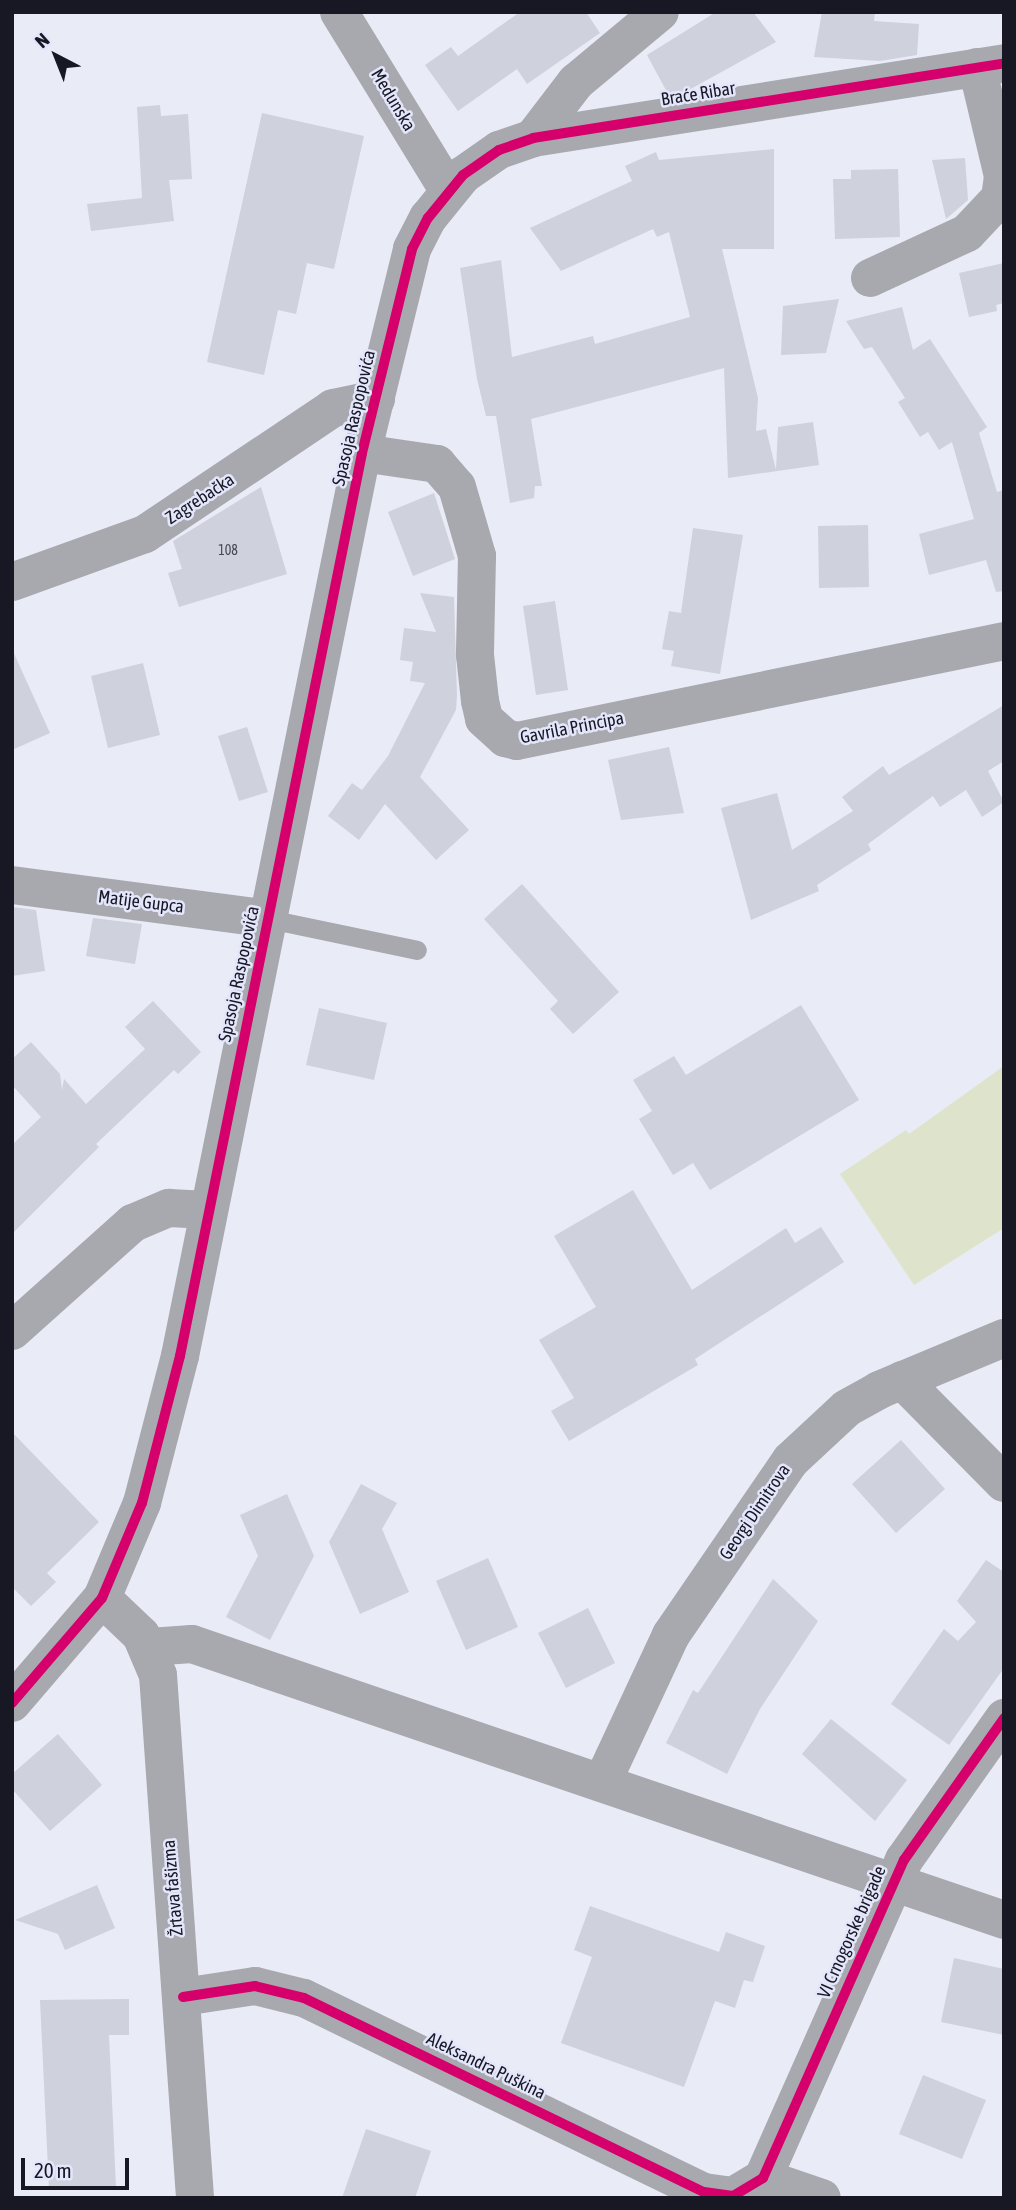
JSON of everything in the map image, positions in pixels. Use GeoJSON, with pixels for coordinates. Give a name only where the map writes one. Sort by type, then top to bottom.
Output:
{"type":"FeatureCollection","features":[{"type":"Feature","properties":{"kind":"street","name":"Medunska"},"geometry":{"type":"LineString","coordinates":[[339,12],[437,203]]}},
{"type":"Feature","properties":{"kind":"street"},"geometry":{"type":"LineString","coordinates":[[533,138],[561,98],[640,19]]}},
{"type":"Feature","properties":{"kind":"street","name":"Braće Ribar"},"geometry":{"type":"LineString","coordinates":[[437,203],[499,150],[533,138],[990,65]]}},
{"type":"Feature","properties":{"kind":"street"},"geometry":{"type":"LineString","coordinates":[[870,278],[967,233],[1000,198],[1003,176],[990,65]]}},
{"type":"Feature","properties":{"kind":"street","name":"Spasoja Raspopovića"},"geometry":{"type":"LineString","coordinates":[[12,1703],[102,1598],[142,1503],[208,1210],[269,919],[362,453],[412,249],[437,203]]}},
{"type":"Feature","properties":{"kind":"street","name":"Zagrebačka"},"geometry":{"type":"LineString","coordinates":[[12,582],[145,534],[333,408],[376,399]]}},
{"type":"Feature","properties":{"kind":"street","name":"Gavrila Principa"},"geometry":{"type":"LineString","coordinates":[[362,453],[438,464],[457,487],[477,556],[475,655],[480,701],[484,719],[505,738],[517,741],[1004,641]]}},
{"type":"Feature","properties":{"kind":"street","name":"Matije Gupca"},"geometry":{"type":"LineString","coordinates":[[12,884],[269,919]]}},
{"type":"Feature","properties":{"kind":"street"},"geometry":{"type":"LineString","coordinates":[[12,1331],[133,1223],[169,1208],[208,1210]]}},
{"type":"Feature","properties":{"kind":"street","name":"Georgi Dimitrova"},"geometry":{"type":"LineString","coordinates":[[602,1783],[671,1635],[791,1460],[847,1409],[902,1380],[1004,1338]]}},
{"type":"Feature","properties":{"kind":"street"},"geometry":{"type":"LineString","coordinates":[[902,1380],[1004,1483]]}},
{"type":"Feature","properties":{"kind":"street","name":"Žrtava fašizma"},"geometry":{"type":"LineString","coordinates":[[102,1598],[132,1624],[149,1647],[158,1675],[183,1997],[195,2198]]}},
{"type":"Feature","properties":{"kind":"street"},"geometry":{"type":"LineString","coordinates":[[149,1647],[192,1644],[1004,1920]]}},
{"type":"Feature","properties":{"kind":"street","name":"VI Crnogorske brigade"},"geometry":{"type":"LineString","coordinates":[[763,2178],[893,1881],[1004,1718]]}},
{"type":"Feature","properties":{"kind":"street","name":"Aleksandra Puškina"},"geometry":{"type":"LineString","coordinates":[[183,1997],[254,1986],[277,1989],[704,2192],[733,2196],[763,2178]]}},
{"type":"Feature","properties":{"kind":"street"},"geometry":{"type":"LineString","coordinates":[[763,2178],[821,2198]]}},
{"type":"Feature","properties":{"kind":"lane"},"geometry":{"type":"LineString","coordinates":[[269,919],[417,950]]}},
{"type":"Feature","properties":{"kind":"green space"},"geometry":{"type":"Polygon","coordinates":[[[1004,1066],[1004,1228],[914,1285],[840,1174],[906,1130],[909,1134],[1004,1066]]]}},
{"type":"Feature","properties":{"kind":"building"},"geometry":{"type":"Polygon","coordinates":[[[520,12],[586,12],[600,33],[527,84],[517,69],[458,111],[425,65],[451,47],[458,56],[520,12]]]}},
{"type":"Feature","properties":{"kind":"building"},"geometry":{"type":"Polygon","coordinates":[[[716,12],[753,12],[776,42],[687,91],[668,94],[647,55],[716,12]]]}},
{"type":"Feature","properties":{"kind":"building"},"geometry":{"type":"Polygon","coordinates":[[[822,12],[875,12],[874,21],[919,24],[917,55],[880,61],[814,57],[822,12]]]}},
{"type":"Feature","properties":{"kind":"building"},"geometry":{"type":"Polygon","coordinates":[[[160,105],[161,116],[188,114],[192,179],[169,180],[174,221],[91,231],[87,204],[142,198],[137,107],[160,105]]]}},
{"type":"Feature","properties":{"kind":"building"},"geometry":{"type":"Polygon","coordinates":[[[262,113],[364,136],[334,269],[307,263],[296,314],[278,310],[264,375],[207,362],[262,113]]]}},
{"type":"Feature","properties":{"kind":"building"},"geometry":{"type":"Polygon","coordinates":[[[774,149],[774,249],[722,249],[758,398],[756,431],[766,429],[776,470],[778,427],[813,422],[819,465],[728,478],[724,368],[531,419],[542,486],[535,486],[534,498],[510,503],[496,416],[486,416],[477,379],[460,268],[501,260],[512,357],[593,336],[595,344],[690,317],[669,232],[657,237],[653,229],[561,271],[530,228],[632,181],[625,166],[656,152],[659,160],[774,149]]]}},
{"type":"Feature","properties":{"kind":"building"},"geometry":{"type":"Polygon","coordinates":[[[965,158],[968,200],[946,219],[932,160],[965,158]]]}},
{"type":"Feature","properties":{"kind":"building"},"geometry":{"type":"Polygon","coordinates":[[[898,169],[900,237],[835,239],[833,179],[851,179],[851,170],[898,169]]]}},
{"type":"Feature","properties":{"kind":"building"},"geometry":{"type":"Polygon","coordinates":[[[1004,263],[1004,303],[996,305],[997,311],[969,317],[959,273],[1004,263]]]}},
{"type":"Feature","properties":{"kind":"building"},"geometry":{"type":"Polygon","coordinates":[[[839,299],[826,353],[781,355],[783,306],[839,299]]]}},
{"type":"Feature","properties":{"kind":"building"},"geometry":{"type":"Polygon","coordinates":[[[902,307],[913,350],[930,339],[987,427],[979,433],[997,492],[1004,490],[1004,591],[996,592],[986,560],[929,575],[919,534],[974,519],[952,442],[939,450],[928,432],[920,437],[898,402],[905,398],[872,347],[864,349],[846,321],[902,307]]]}},
{"type":"Feature","properties":{"kind":"building"},"geometry":{"type":"Polygon","coordinates":[[[261,487],[287,574],[179,607],[168,573],[182,569],[173,541],[261,487]]]}},
{"type":"Feature","properties":{"kind":"building"},"geometry":{"type":"Polygon","coordinates":[[[434,493],[455,559],[413,576],[388,512],[434,493]]]}},
{"type":"Feature","properties":{"kind":"building"},"geometry":{"type":"Polygon","coordinates":[[[868,525],[869,587],[819,588],[818,526],[868,525]]]}},
{"type":"Feature","properties":{"kind":"building"},"geometry":{"type":"Polygon","coordinates":[[[693,528],[743,535],[720,674],[671,666],[674,651],[662,649],[669,611],[681,613],[693,528]]]}},
{"type":"Feature","properties":{"kind":"building"},"geometry":{"type":"Polygon","coordinates":[[[420,593],[454,597],[457,696],[456,710],[420,777],[469,830],[436,860],[385,804],[359,840],[328,816],[352,783],[362,790],[388,756],[425,683],[410,681],[413,662],[400,660],[404,628],[436,632],[420,593]]]}},
{"type":"Feature","properties":{"kind":"building"},"geometry":{"type":"Polygon","coordinates":[[[555,601],[568,690],[536,695],[523,606],[555,601]]]}},
{"type":"Feature","properties":{"kind":"building"},"geometry":{"type":"Polygon","coordinates":[[[12,649],[50,733],[12,750],[12,649]]]}},
{"type":"Feature","properties":{"kind":"building"},"geometry":{"type":"Polygon","coordinates":[[[143,663],[160,735],[108,748],[91,676],[143,663]]]}},
{"type":"Feature","properties":{"kind":"building"},"geometry":{"type":"Polygon","coordinates":[[[1004,705],[1004,761],[988,771],[1004,802],[982,817],[966,790],[940,807],[933,796],[868,844],[871,850],[817,885],[819,891],[751,920],[721,808],[777,793],[792,850],[853,811],[842,797],[883,766],[889,775],[1004,705]]]}},
{"type":"Feature","properties":{"kind":"building"},"geometry":{"type":"Polygon","coordinates":[[[247,727],[268,792],[239,801],[218,736],[247,727]]]}},
{"type":"Feature","properties":{"kind":"building"},"geometry":{"type":"Polygon","coordinates":[[[669,747],[684,813],[621,820],[608,760],[669,747]]]}},
{"type":"Feature","properties":{"kind":"building"},"geometry":{"type":"Polygon","coordinates":[[[522,884],[619,992],[573,1034],[550,1009],[558,1001],[484,919],[522,884]]]}},
{"type":"Feature","properties":{"kind":"building"},"geometry":{"type":"Polygon","coordinates":[[[12,907],[36,910],[45,971],[12,976],[12,907]]]}},
{"type":"Feature","properties":{"kind":"building"},"geometry":{"type":"Polygon","coordinates":[[[93,918],[142,924],[135,964],[86,956],[93,918]]]}},
{"type":"Feature","properties":{"kind":"building"},"geometry":{"type":"Polygon","coordinates":[[[153,1001],[201,1052],[178,1074],[174,1070],[96,1144],[99,1147],[12,1234],[12,1145],[41,1117],[12,1085],[12,1059],[31,1042],[60,1074],[62,1090],[64,1079],[86,1104],[145,1049],[125,1027],[153,1001]]]}},
{"type":"Feature","properties":{"kind":"building"},"geometry":{"type":"Polygon","coordinates":[[[801,1005],[859,1100],[710,1190],[693,1163],[673,1175],[639,1119],[652,1111],[633,1080],[674,1056],[686,1075],[801,1005]]]}},
{"type":"Feature","properties":{"kind":"building"},"geometry":{"type":"Polygon","coordinates":[[[319,1008],[387,1023],[374,1080],[306,1065],[319,1008]]]}},
{"type":"Feature","properties":{"kind":"building"},"geometry":{"type":"Polygon","coordinates":[[[633,1190],[692,1290],[786,1228],[795,1243],[821,1227],[844,1262],[695,1359],[698,1365],[569,1441],[551,1411],[574,1398],[539,1340],[596,1307],[554,1236],[633,1190]]]}},
{"type":"Feature","properties":{"kind":"building"},"geometry":{"type":"Polygon","coordinates":[[[12,1432],[99,1522],[47,1573],[56,1582],[31,1606],[12,1587],[12,1432]]]}},
{"type":"Feature","properties":{"kind":"building"},"geometry":{"type":"Polygon","coordinates":[[[901,1440],[945,1489],[896,1533],[852,1484],[901,1440]]]}},
{"type":"Feature","properties":{"kind":"building"},"geometry":{"type":"Polygon","coordinates":[[[361,1484],[397,1503],[382,1529],[409,1592],[360,1614],[329,1542],[361,1484]]]}},
{"type":"Feature","properties":{"kind":"building"},"geometry":{"type":"Polygon","coordinates":[[[287,1494],[314,1556],[270,1640],[226,1617],[258,1556],[240,1515],[287,1494]]]}},
{"type":"Feature","properties":{"kind":"building"},"geometry":{"type":"Polygon","coordinates":[[[488,1558],[518,1627],[466,1650],[436,1581],[488,1558]]]}},
{"type":"Feature","properties":{"kind":"building"},"geometry":{"type":"Polygon","coordinates":[[[986,1560],[1004,1572],[1004,1668],[949,1745],[891,1704],[944,1629],[958,1641],[976,1622],[957,1601],[986,1560]]]}},
{"type":"Feature","properties":{"kind":"building"},"geometry":{"type":"Polygon","coordinates":[[[773,1579],[818,1621],[760,1709],[727,1774],[666,1743],[693,1690],[698,1693],[773,1579]]]}},
{"type":"Feature","properties":{"kind":"building"},"geometry":{"type":"Polygon","coordinates":[[[588,1608],[615,1663],[566,1688],[538,1633],[588,1608]]]}},
{"type":"Feature","properties":{"kind":"building"},"geometry":{"type":"Polygon","coordinates":[[[831,1719],[907,1780],[875,1821],[802,1754],[831,1719]]]}},
{"type":"Feature","properties":{"kind":"building"},"geometry":{"type":"Polygon","coordinates":[[[58,1734],[102,1785],[50,1831],[12,1789],[12,1774],[58,1734]]]}},
{"type":"Feature","properties":{"kind":"building"},"geometry":{"type":"Polygon","coordinates":[[[97,1885],[115,1928],[65,1950],[58,1934],[15,1920],[97,1885]]]}},
{"type":"Feature","properties":{"kind":"building"},"geometry":{"type":"Polygon","coordinates":[[[590,1906],[719,1952],[726,1932],[765,1946],[753,1982],[744,1980],[735,2008],[715,2001],[684,2087],[561,2043],[592,1957],[574,1950],[590,1906]]]}},
{"type":"Feature","properties":{"kind":"building"},"geometry":{"type":"Polygon","coordinates":[[[954,1958],[1004,1969],[1004,2035],[941,2022],[954,1958]]]}},
{"type":"Feature","properties":{"kind":"building"},"geometry":{"type":"Polygon","coordinates":[[[129,1999],[129,2035],[109,2035],[116,2188],[49,2190],[40,2000],[129,1999]]]}},
{"type":"Feature","properties":{"kind":"building"},"geometry":{"type":"Polygon","coordinates":[[[923,2075],[986,2100],[962,2159],[899,2134],[923,2075]]]}},
{"type":"Feature","properties":{"kind":"building"},"geometry":{"type":"Polygon","coordinates":[[[366,2129],[431,2151],[415,2198],[342,2198],[366,2129]]]}},
{"type":"Feature","properties":{"kind":"cycle path"},"geometry":{"type":"LineString","coordinates":[[12,1703],[102,1598],[142,1503],[180,1356],[362,453],[412,249],[428,218],[463,175],[499,150],[533,138],[1004,63]]}},
{"type":"Feature","properties":{"kind":"cycle path"},"geometry":{"type":"LineString","coordinates":[[183,1997],[255,1986],[304,1998],[704,2192],[733,2196],[763,2178],[904,1860],[1004,1718]]}}]}
